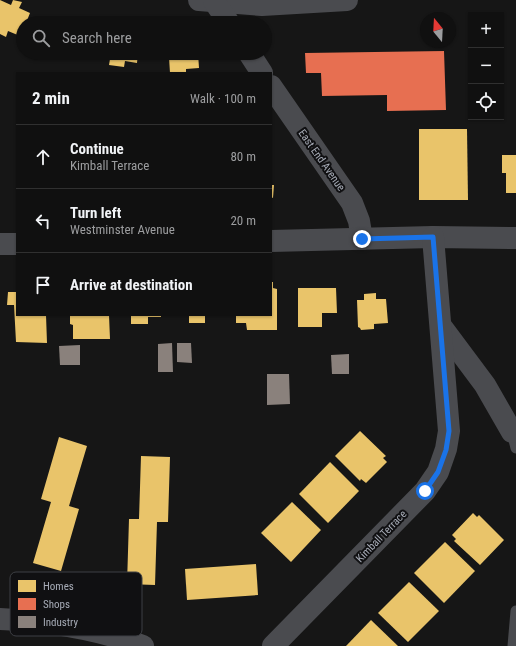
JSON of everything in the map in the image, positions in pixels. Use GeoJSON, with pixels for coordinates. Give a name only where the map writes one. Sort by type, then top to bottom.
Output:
{"type":"FeatureCollection","features":[{"type":"Feature","properties":{"kind":"street"},"geometry":{"type":"LineString","coordinates":[[209,0],[255,2],[347,0]]}},
{"type":"Feature","properties":{"kind":"street"},"geometry":{"type":"LineString","coordinates":[[209,0],[223,16]]}},
{"type":"Feature","properties":{"kind":"street"},"geometry":{"type":"LineString","coordinates":[[254,60],[261,72]]}},
{"type":"Feature","properties":{"kind":"street","name":"East End Avenue"},"geometry":{"type":"LineString","coordinates":[[272,87],[352,203],[359,222],[362,239]]}},
{"type":"Feature","properties":{"kind":"street"},"geometry":{"type":"LineString","coordinates":[[272,241],[433,237],[516,238]]}},
{"type":"Feature","properties":{"kind":"street","name":"Kimball Terrace"},"geometry":{"type":"LineString","coordinates":[[273,646],[425,491],[438,472],[446,450],[449,431],[433,237]]}},
{"type":"Feature","properties":{"kind":"street"},"geometry":{"type":"LineString","coordinates":[[0,244],[16,244]]}},
{"type":"Feature","properties":{"kind":"street"},"geometry":{"type":"LineString","coordinates":[[441,326],[485,385],[515,439]]}},
{"type":"Feature","properties":{"kind":"street"},"geometry":{"type":"LineString","coordinates":[[0,619],[10,620]]}},
{"type":"Feature","properties":{"kind":"street"},"geometry":{"type":"LineString","coordinates":[[107,636],[143,646]]}},
{"type":"Feature","properties":{"kind":"lane"},"geometry":{"type":"LineString","coordinates":[[513,646],[516,610]]}},
{"type":"Feature","properties":{"kind":"building: Homes"},"geometry":{"type":"Polygon","coordinates":[[[0,0],[11,5],[13,0],[22,2],[19,8],[30,13],[29,16],[16,16],[16,34],[8,31],[6,37],[0,34],[0,0]]]}},
{"type":"Feature","properties":{"kind":"building: Homes"},"geometry":{"type":"Polygon","coordinates":[[[110,60],[137,60],[137,63],[125,61],[124,67],[109,65],[110,60]]]}},
{"type":"Feature","properties":{"kind":"building: Homes"},"geometry":{"type":"Polygon","coordinates":[[[169,60],[198,60],[199,68],[186,69],[186,72],[170,72],[169,60]]]}},
{"type":"Feature","properties":{"kind":"building: Homes"},"geometry":{"type":"Polygon","coordinates":[[[419,129],[467,129],[468,200],[419,200],[419,129]]]}},
{"type":"Feature","properties":{"kind":"building: Homes"},"geometry":{"type":"Polygon","coordinates":[[[502,155],[516,155],[516,193],[506,193],[506,173],[502,173],[502,155]]]}},
{"type":"Feature","properties":{"kind":"building: Homes"},"geometry":{"type":"Polygon","coordinates":[[[272,185],[274,185],[273,198],[272,185]]]}},
{"type":"Feature","properties":{"kind":"building: Homes"},"geometry":{"type":"Polygon","coordinates":[[[273,282],[273,288],[277,289],[277,330],[247,330],[246,323],[236,323],[236,316],[272,316],[273,282]]]}},
{"type":"Feature","properties":{"kind":"building: Homes"},"geometry":{"type":"Polygon","coordinates":[[[298,288],[336,288],[337,313],[322,313],[322,327],[298,327],[298,288]]]}},
{"type":"Feature","properties":{"kind":"building: Homes"},"geometry":{"type":"Polygon","coordinates":[[[8,292],[16,292],[16,316],[46,316],[47,343],[16,342],[14,305],[7,305],[8,292]]]}},
{"type":"Feature","properties":{"kind":"building: Homes"},"geometry":{"type":"Polygon","coordinates":[[[376,293],[376,299],[386,299],[388,323],[374,324],[374,329],[361,330],[358,327],[357,300],[364,300],[364,294],[376,293]]]}},
{"type":"Feature","properties":{"kind":"building: Homes"},"geometry":{"type":"Polygon","coordinates":[[[70,316],[109,316],[110,339],[73,339],[73,325],[70,324],[70,316]]]}},
{"type":"Feature","properties":{"kind":"building: Homes"},"geometry":{"type":"Polygon","coordinates":[[[131,316],[161,316],[148,317],[148,324],[131,324],[131,316]]]}},
{"type":"Feature","properties":{"kind":"building: Homes"},"geometry":{"type":"Polygon","coordinates":[[[189,316],[205,316],[205,323],[189,323],[189,316]]]}},
{"type":"Feature","properties":{"kind":"building: Homes"},"geometry":{"type":"Polygon","coordinates":[[[360,431],[386,456],[383,458],[387,462],[366,483],[361,479],[360,481],[335,456],[360,431]]]}},
{"type":"Feature","properties":{"kind":"building: Homes"},"geometry":{"type":"Polygon","coordinates":[[[59,437],[87,446],[69,506],[79,509],[61,571],[33,563],[51,502],[41,499],[59,437]]]}},
{"type":"Feature","properties":{"kind":"building: Homes"},"geometry":{"type":"Polygon","coordinates":[[[141,456],[170,457],[168,522],[157,522],[155,585],[142,585],[142,572],[127,572],[129,519],[139,519],[141,456]]]}},
{"type":"Feature","properties":{"kind":"building: Homes"},"geometry":{"type":"Polygon","coordinates":[[[330,462],[359,491],[328,523],[299,494],[330,462]]]}},
{"type":"Feature","properties":{"kind":"building: Homes"},"geometry":{"type":"Polygon","coordinates":[[[292,502],[321,530],[291,562],[261,533],[292,502]]]}},
{"type":"Feature","properties":{"kind":"building: Homes"},"geometry":{"type":"Polygon","coordinates":[[[473,513],[477,517],[479,515],[504,540],[480,565],[454,541],[456,539],[452,535],[473,513]]]}},
{"type":"Feature","properties":{"kind":"building: Homes"},"geometry":{"type":"Polygon","coordinates":[[[445,542],[475,571],[444,603],[414,573],[445,542]]]}},
{"type":"Feature","properties":{"kind":"building: Homes"},"geometry":{"type":"Polygon","coordinates":[[[256,564],[258,595],[187,600],[185,569],[256,564]]]}},
{"type":"Feature","properties":{"kind":"building: Homes"},"geometry":{"type":"Polygon","coordinates":[[[409,582],[439,611],[408,642],[378,613],[409,582]]]}},
{"type":"Feature","properties":{"kind":"building: Homes"},"geometry":{"type":"Polygon","coordinates":[[[371,620],[398,646],[346,646],[371,620]]]}},
{"type":"Feature","properties":{"kind":"building: Shops"},"geometry":{"type":"Polygon","coordinates":[[[444,51],[446,110],[387,111],[387,95],[322,96],[321,73],[306,73],[305,53],[444,51]]]}},
{"type":"Feature","properties":{"kind":"building: Industry"},"geometry":{"type":"Polygon","coordinates":[[[172,343],[173,372],[158,372],[158,344],[172,343]]]}},
{"type":"Feature","properties":{"kind":"building: Industry"},"geometry":{"type":"Polygon","coordinates":[[[177,343],[191,343],[192,363],[177,362],[177,343]]]}},
{"type":"Feature","properties":{"kind":"building: Industry"},"geometry":{"type":"Polygon","coordinates":[[[80,345],[80,365],[60,365],[59,346],[80,345]]]}},
{"type":"Feature","properties":{"kind":"building: Industry"},"geometry":{"type":"Polygon","coordinates":[[[349,354],[349,374],[332,374],[331,355],[349,354]]]}},
{"type":"Feature","properties":{"kind":"building: Industry"},"geometry":{"type":"Polygon","coordinates":[[[267,374],[289,374],[290,404],[267,405],[267,374]]]}},
{"type":"Feature","properties":{"kind":"route"},"geometry":{"type":"LineString","coordinates":[[362,239],[433,237],[449,431],[446,450],[438,472],[425,491]]}}]}
